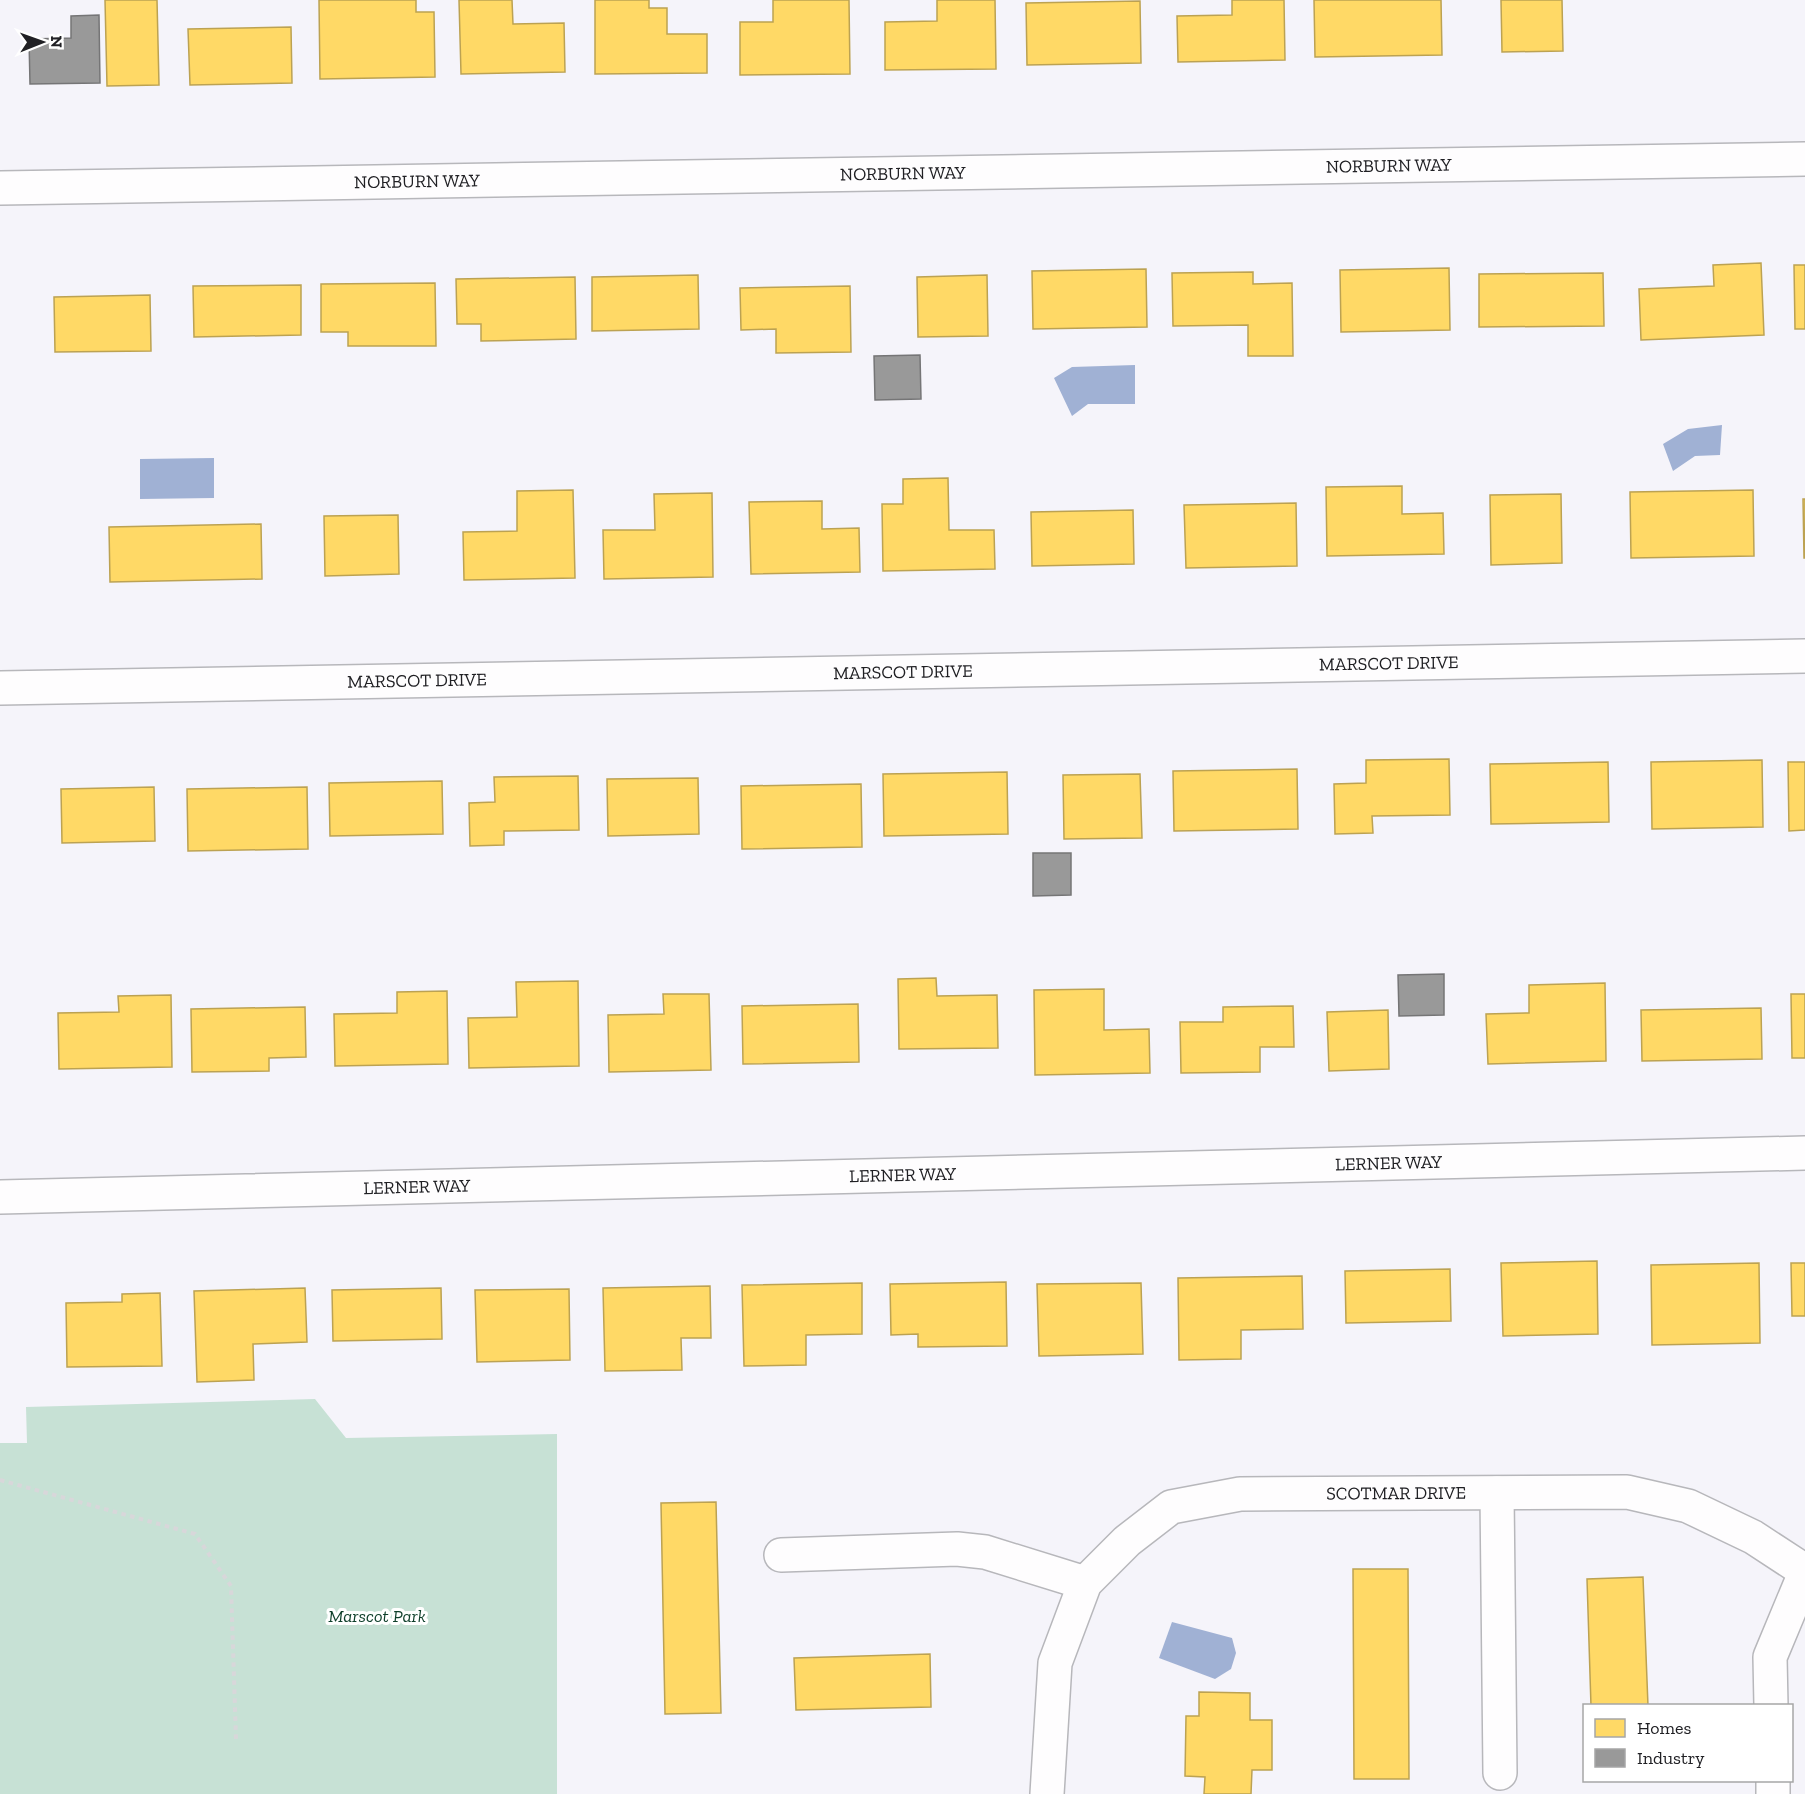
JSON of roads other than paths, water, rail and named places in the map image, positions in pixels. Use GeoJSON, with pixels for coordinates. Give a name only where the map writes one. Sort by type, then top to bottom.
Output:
{"type":"FeatureCollection","features":[{"type":"Feature","properties":{"kind":"street","name":"NORBURN WAY"},"geometry":{"type":"LineString","coordinates":[[0,188],[1805,159]]}},
{"type":"Feature","properties":{"kind":"street","name":"MARSCOT DRIVE"},"geometry":{"type":"LineString","coordinates":[[0,688],[1805,656]]}},
{"type":"Feature","properties":{"kind":"street","name":"LERNER WAY"},"geometry":{"type":"LineString","coordinates":[[0,1197],[1805,1152]]}},
{"type":"Feature","properties":{"kind":"street","name":"SCOTMAR DRIVE"},"geometry":{"type":"LineString","coordinates":[[1047,1794],[1055,1663],[1085,1583],[1127,1541],[1171,1507],[1240,1494],[1627,1492],[1688,1506],[1753,1537],[1805,1572]]}},
{"type":"Feature","properties":{"kind":"street"},"geometry":{"type":"LineString","coordinates":[[1497,1493],[1500,1773]]}},
{"type":"Feature","properties":{"kind":"street"},"geometry":{"type":"LineString","coordinates":[[781,1555],[957,1549],[985,1552],[1085,1583]]}},
{"type":"Feature","properties":{"kind":"street"},"geometry":{"type":"LineString","coordinates":[[1771,1704],[1770,1656],[1805,1572]]}},
{"type":"Feature","properties":{"kind":"water"},"geometry":{"type":"Polygon","coordinates":[[[1135,365],[1135,404],[1088,404],[1072,416],[1054,378],[1072,367],[1135,365]]]}},
{"type":"Feature","properties":{"kind":"water"},"geometry":{"type":"Polygon","coordinates":[[[1722,425],[1720,455],[1695,456],[1673,471],[1663,444],[1688,429],[1722,425]]]}},
{"type":"Feature","properties":{"kind":"water"},"geometry":{"type":"Polygon","coordinates":[[[214,458],[214,498],[140,499],[140,459],[214,458]]]}},
{"type":"Feature","properties":{"kind":"water"},"geometry":{"type":"Polygon","coordinates":[[[1172,1622],[1232,1638],[1236,1653],[1231,1669],[1215,1679],[1159,1658],[1172,1622]]]}},
{"type":"Feature","properties":{"kind":"park label","name":"Marscot Park"},"geometry":{"type":"Point","coordinates":[377,1616]}}]}
